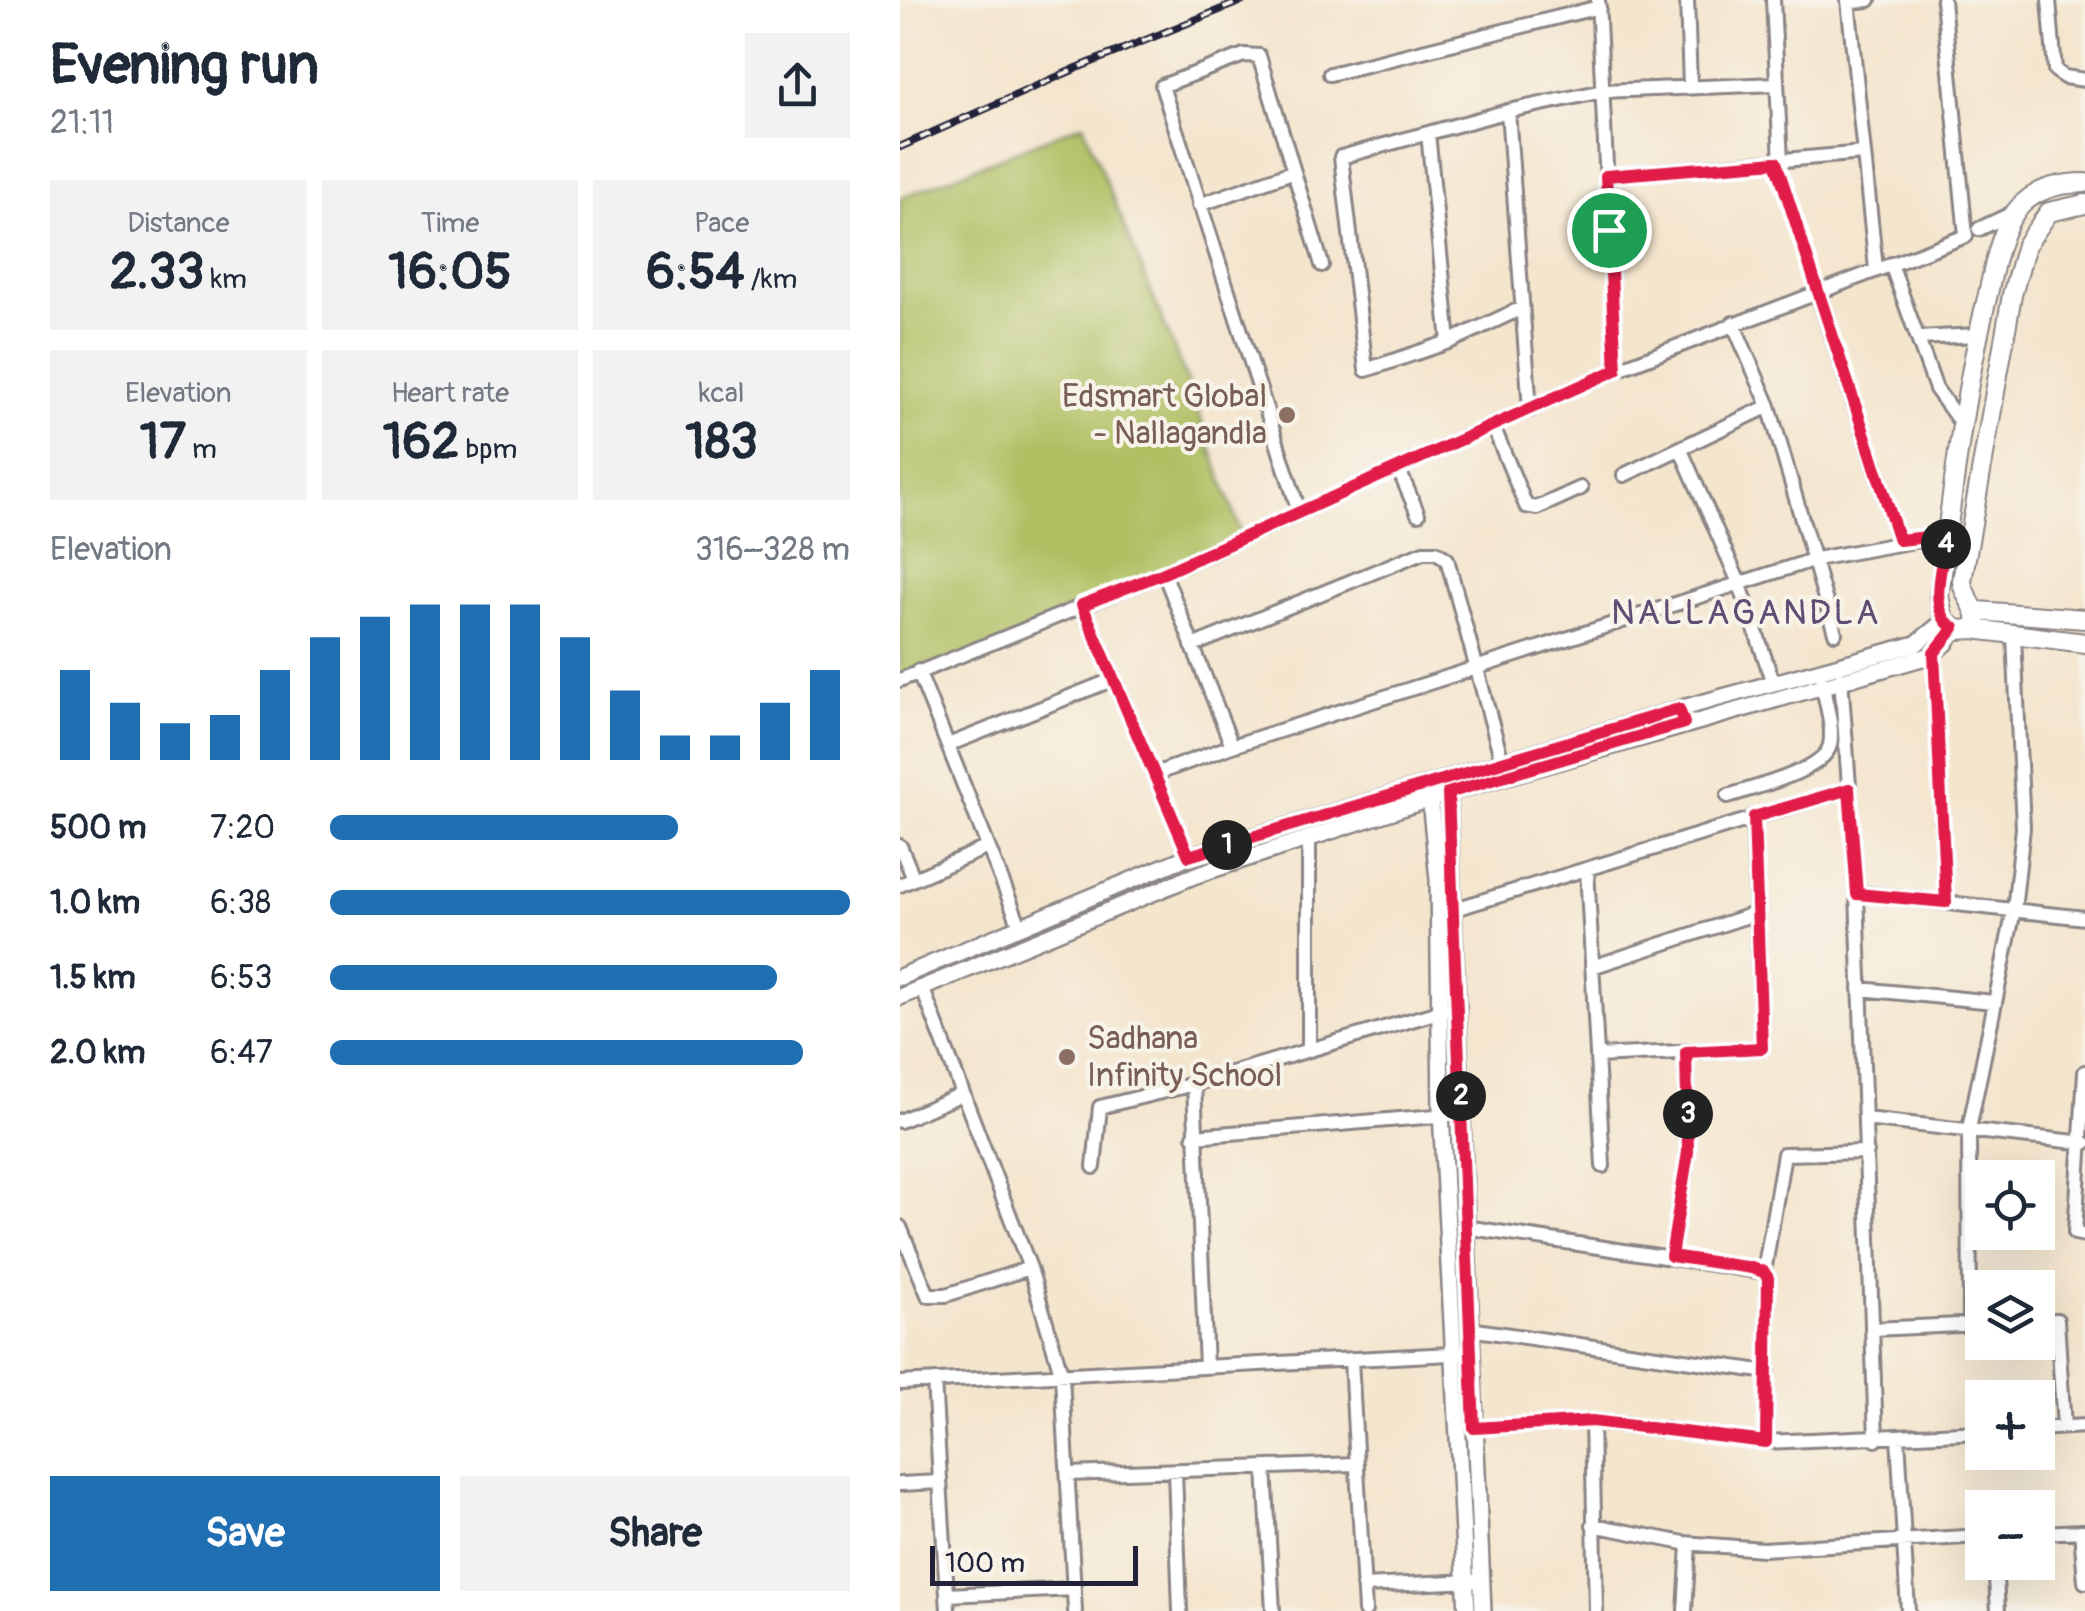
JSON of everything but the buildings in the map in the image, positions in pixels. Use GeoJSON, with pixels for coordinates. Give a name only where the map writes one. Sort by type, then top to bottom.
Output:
{"type":"FeatureCollection","features":[{"type":"Feature","properties":{"kind":"main road"},"geometry":{"type":"LineString","coordinates":[[2085,184],[2046,189],[2016,211],[2000,241],[1962,426],[1939,596],[1962,622],[2014,636],[2085,643]]}},
{"type":"Feature","properties":{"kind":"main road"},"geometry":{"type":"LineString","coordinates":[[1962,622],[1966,601],[1962,582],[2017,278],[2035,224],[2048,212],[2085,204]]}},
{"type":"Feature","properties":{"kind":"main road"},"geometry":{"type":"LineString","coordinates":[[1962,622],[2085,619]]}},
{"type":"Feature","properties":{"kind":"street"},"geometry":{"type":"LineString","coordinates":[[1687,0],[1690,86]]}},
{"type":"Feature","properties":{"kind":"street"},"geometry":{"type":"LineString","coordinates":[[1774,0],[1778,162]]}},
{"type":"Feature","properties":{"kind":"street"},"geometry":{"type":"LineString","coordinates":[[1869,0],[1848,1],[1876,269]]}},
{"type":"Feature","properties":{"kind":"street"},"geometry":{"type":"LineString","coordinates":[[1943,0],[1973,232]]}},
{"type":"Feature","properties":{"kind":"street"},"geometry":{"type":"LineString","coordinates":[[2050,0],[2055,70],[2064,78],[2085,80]]}},
{"type":"Feature","properties":{"kind":"street"},"geometry":{"type":"LineString","coordinates":[[1330,74],[1599,3],[1616,370]]}},
{"type":"Feature","properties":{"kind":"street"},"geometry":{"type":"LineString","coordinates":[[1299,512],[1162,86],[1244,55],[1259,56],[1322,266]]}},
{"type":"Feature","properties":{"kind":"street"},"geometry":{"type":"LineString","coordinates":[[1522,308],[1449,342],[1366,370],[1341,157],[1508,111],[1603,91],[1777,84]]}},
{"type":"Feature","properties":{"kind":"street"},"geometry":{"type":"LineString","coordinates":[[1508,111],[1530,410]]}},
{"type":"Feature","properties":{"kind":"street"},"geometry":{"type":"LineString","coordinates":[[1428,133],[1449,342]]}},
{"type":"Feature","properties":{"kind":"street"},"geometry":{"type":"LineString","coordinates":[[1606,176],[1863,152]]}},
{"type":"Feature","properties":{"kind":"street"},"geometry":{"type":"LineString","coordinates":[[1198,205],[1292,172]]}},
{"type":"Feature","properties":{"kind":"street"},"geometry":{"type":"LineString","coordinates":[[900,680],[1164,573],[1616,370],[1973,232],[2016,211]]}},
{"type":"Feature","properties":{"kind":"street"},"geometry":{"type":"LineString","coordinates":[[1891,264],[1936,389],[1962,426]]}},
{"type":"Feature","properties":{"kind":"street"},"geometry":{"type":"LineString","coordinates":[[1817,291],[1899,540]]}},
{"type":"Feature","properties":{"kind":"street"},"geometry":{"type":"LineString","coordinates":[[1733,322],[1769,406],[1835,633]]}},
{"type":"Feature","properties":{"kind":"street"},"geometry":{"type":"LineString","coordinates":[[1918,338],[1978,335]]}},
{"type":"Feature","properties":{"kind":"street"},"geometry":{"type":"LineString","coordinates":[[1624,476],[1769,406]]}},
{"type":"Feature","properties":{"kind":"street"},"geometry":{"type":"LineString","coordinates":[[1493,426],[1526,506],[1537,508],[1581,488]]}},
{"type":"Feature","properties":{"kind":"street"},"geometry":{"type":"LineString","coordinates":[[1681,450],[1740,585],[1772,682]]}},
{"type":"Feature","properties":{"kind":"street"},"geometry":{"type":"LineString","coordinates":[[1398,468],[1418,514]]}},
{"type":"Feature","properties":{"kind":"street"},"geometry":{"type":"LineString","coordinates":[[1155,774],[1816,559],[1899,540],[1947,535]]}},
{"type":"Feature","properties":{"kind":"street"},"geometry":{"type":"LineString","coordinates":[[1192,646],[1429,550],[1447,559],[1502,761]]}},
{"type":"Feature","properties":{"kind":"street"},"geometry":{"type":"LineString","coordinates":[[1164,573],[1232,746]]}},
{"type":"Feature","properties":{"kind":"street"},"geometry":{"type":"LineString","coordinates":[[1082,605],[1189,856]]}},
{"type":"Feature","properties":{"kind":"street"},"geometry":{"type":"LineString","coordinates":[[900,977],[1189,856],[1502,761],[1934,653],[1962,622]]}},
{"type":"Feature","properties":{"kind":"street"},"geometry":{"type":"LineString","coordinates":[[900,997],[1196,875],[1682,716],[1772,682],[1916,644],[1962,622]]}},
{"type":"Feature","properties":{"kind":"street"},"geometry":{"type":"LineString","coordinates":[[1974,1270],[1969,1130],[2014,910],[2023,828],[2014,636]]}},
{"type":"Feature","properties":{"kind":"street"},"geometry":{"type":"LineString","coordinates":[[1934,653],[1946,902]]}},
{"type":"Feature","properties":{"kind":"street"},"geometry":{"type":"LineString","coordinates":[[918,672],[1020,926]]}},
{"type":"Feature","properties":{"kind":"street"},"geometry":{"type":"LineString","coordinates":[[1840,678],[1857,894],[1876,1440]]}},
{"type":"Feature","properties":{"kind":"street"},"geometry":{"type":"LineString","coordinates":[[948,745],[1112,680]]}},
{"type":"Feature","properties":{"kind":"street"},"geometry":{"type":"LineString","coordinates":[[1728,796],[1811,766],[1826,755],[1831,742],[1822,682]]}},
{"type":"Feature","properties":{"kind":"street"},"geometry":{"type":"LineString","coordinates":[[1455,910],[1849,789]]}},
{"type":"Feature","properties":{"kind":"street"},"geometry":{"type":"LineString","coordinates":[[1448,793],[1469,1329],[1461,1354],[1474,1428],[1473,1581],[1467,1611]]}},
{"type":"Feature","properties":{"kind":"street"},"geometry":{"type":"LineString","coordinates":[[1430,799],[1438,879],[1443,1116],[1473,1581],[1483,1611]]}},
{"type":"Feature","properties":{"kind":"street"},"geometry":{"type":"LineString","coordinates":[[1598,1056],[1762,1048],[1754,817]]}},
{"type":"Feature","properties":{"kind":"street"},"geometry":{"type":"LineString","coordinates":[[1309,1048],[1310,838]]}},
{"type":"Feature","properties":{"kind":"street"},"geometry":{"type":"LineString","coordinates":[[900,846],[907,882],[988,847]]}},
{"type":"Feature","properties":{"kind":"street"},"geometry":{"type":"LineString","coordinates":[[1587,869],[1604,1166]]}},
{"type":"Feature","properties":{"kind":"street"},"geometry":{"type":"LineString","coordinates":[[1857,894],[2085,918]]}},
{"type":"Feature","properties":{"kind":"street"},"geometry":{"type":"LineString","coordinates":[[1592,966],[1757,913]]}},
{"type":"Feature","properties":{"kind":"street"},"geometry":{"type":"LineString","coordinates":[[922,988],[1030,1268],[1062,1376],[1075,1611]]}},
{"type":"Feature","properties":{"kind":"street"},"geometry":{"type":"LineString","coordinates":[[1860,989],[1994,1002]]}},
{"type":"Feature","properties":{"kind":"street"},"geometry":{"type":"LineString","coordinates":[[1094,1167],[1100,1107],[1194,1084],[1458,1006]]}},
{"type":"Feature","properties":{"kind":"street"},"geometry":{"type":"LineString","coordinates":[[1671,1256],[1688,1152],[1686,1052]]}},
{"type":"Feature","properties":{"kind":"street"},"geometry":{"type":"LineString","coordinates":[[2085,1072],[2075,1233],[2085,1235]]}},
{"type":"Feature","properties":{"kind":"street"},"geometry":{"type":"LineString","coordinates":[[1194,1084],[1206,1368]]}},
{"type":"Feature","properties":{"kind":"street"},"geometry":{"type":"LineString","coordinates":[[900,1121],[962,1094]]}},
{"type":"Feature","properties":{"kind":"street"},"geometry":{"type":"LineString","coordinates":[[1194,1136],[1461,1114]]}},
{"type":"Feature","properties":{"kind":"street"},"geometry":{"type":"LineString","coordinates":[[1865,1119],[2081,1143]]}},
{"type":"Feature","properties":{"kind":"street"},"geometry":{"type":"LineString","coordinates":[[1766,1442],[1768,1278],[1764,1272],[1784,1154],[1866,1152]]}},
{"type":"Feature","properties":{"kind":"street"},"geometry":{"type":"LineString","coordinates":[[1465,1226],[1764,1272]]}},
{"type":"Feature","properties":{"kind":"street"},"geometry":{"type":"LineString","coordinates":[[900,1227],[928,1295],[946,1295],[1030,1268]]}},
{"type":"Feature","properties":{"kind":"street"},"geometry":{"type":"LineString","coordinates":[[2055,1320],[2064,1428]]}},
{"type":"Feature","properties":{"kind":"street"},"geometry":{"type":"LineString","coordinates":[[1872,1329],[1965,1325]]}},
{"type":"Feature","properties":{"kind":"street"},"geometry":{"type":"LineString","coordinates":[[1469,1329],[1768,1372]]}},
{"type":"Feature","properties":{"kind":"street"},"geometry":{"type":"LineString","coordinates":[[900,1383],[1461,1354]]}},
{"type":"Feature","properties":{"kind":"street"},"geometry":{"type":"LineString","coordinates":[[1351,1360],[1365,1611]]}},
{"type":"Feature","properties":{"kind":"street"},"geometry":{"type":"LineString","coordinates":[[934,1381],[948,1611]]}},
{"type":"Feature","properties":{"kind":"street"},"geometry":{"type":"LineString","coordinates":[[1474,1428],[1592,1421],[1766,1442],[1965,1433]]}},
{"type":"Feature","properties":{"kind":"street"},"geometry":{"type":"LineString","coordinates":[[1592,1421],[1596,1611]]}},
{"type":"Feature","properties":{"kind":"street"},"geometry":{"type":"LineString","coordinates":[[2055,1428],[2085,1426]]}},
{"type":"Feature","properties":{"kind":"street"},"geometry":{"type":"LineString","coordinates":[[1898,1437],[1908,1611]]}},
{"type":"Feature","properties":{"kind":"street"},"geometry":{"type":"LineString","coordinates":[[1068,1474],[1358,1464]]}},
{"type":"Feature","properties":{"kind":"street"},"geometry":{"type":"LineString","coordinates":[[1265,1468],[1273,1611]]}},
{"type":"Feature","properties":{"kind":"street"},"geometry":{"type":"LineString","coordinates":[[1174,1471],[1180,1611]]}},
{"type":"Feature","properties":{"kind":"street"},"geometry":{"type":"LineString","coordinates":[[900,1484],[940,1482]]}},
{"type":"Feature","properties":{"kind":"street"},"geometry":{"type":"LineString","coordinates":[[1593,1525],[1689,1544],[1763,1549],[1965,1537]]}},
{"type":"Feature","properties":{"kind":"street"},"geometry":{"type":"LineString","coordinates":[[2055,1533],[2083,1531],[2085,1582]]}},
{"type":"Feature","properties":{"kind":"street"},"geometry":{"type":"LineString","coordinates":[[1685,1611],[1689,1544]]}},
{"type":"Feature","properties":{"kind":"street"},"geometry":{"type":"LineString","coordinates":[[1996,1580],[1998,1611]]}},
{"type":"Feature","properties":{"kind":"street"},"geometry":{"type":"LineString","coordinates":[[1363,1586],[1473,1581]]}},
{"type":"Feature","properties":{"kind":"street"},"geometry":{"type":"LineString","coordinates":[[947,1595],[1074,1589]]}},
{"type":"Feature","properties":{"kind":"lane"},"geometry":{"type":"LineString","coordinates":[[1778,162],[1817,291]]}},
{"type":"Feature","properties":{"kind":"green space"},"geometry":{"type":"Polygon","coordinates":[[[1083,124],[1188,383],[1245,545],[900,685],[900,198],[1083,124]]]}},
{"type":"Feature","properties":{"kind":"railway"},"geometry":{"type":"LineString","coordinates":[[900,147],[1077,68],[1244,0]]}},
{"type":"Feature","properties":{"kind":"place","name":"Edsmart Global - Nallagandla"},"geometry":{"type":"Point","coordinates":[1287,415]}},
{"type":"Feature","properties":{"kind":"place","name":"Sadhana Infinity School"},"geometry":{"type":"Point","coordinates":[1067,1057]}},
{"type":"Feature","properties":{"kind":"district","name":"NALLAGANDLA"},"geometry":{"type":"Point","coordinates":[1746,613]}},
{"type":"Feature","properties":{"kind":"route"},"geometry":{"type":"LineString","coordinates":[[1776,162],[1899,540],[1947,535],[1939,606],[1944,621],[1954,628],[1946,643],[1934,653],[1946,902],[1857,894],[1849,789],[1754,817],[1762,1048],[1686,1052],[1688,1152],[1671,1256],[1752,1268],[1768,1278],[1766,1442],[1592,1421],[1474,1428],[1448,793],[1684,723],[1679,709],[1189,856],[1082,605],[1164,573],[1616,370],[1609,230],[1606,176],[1776,162]]}}]}
